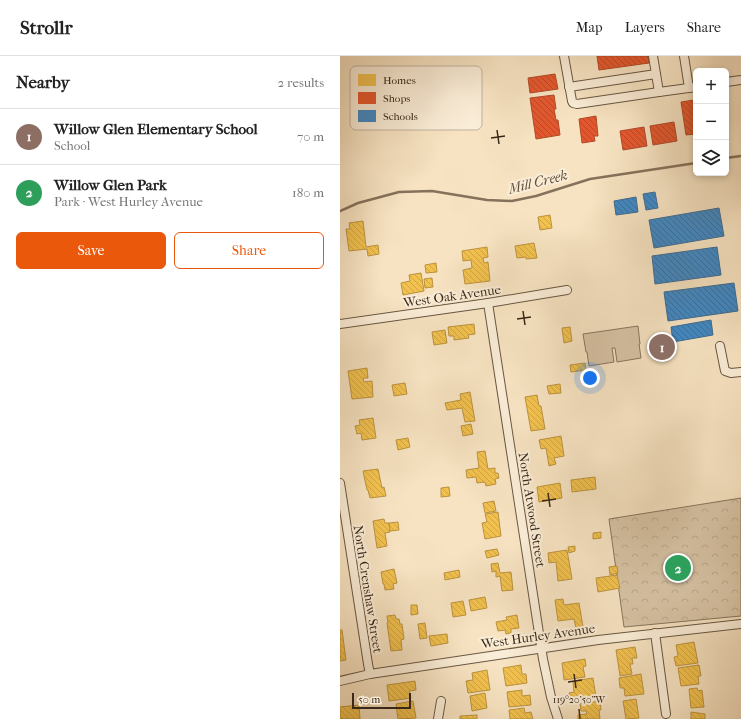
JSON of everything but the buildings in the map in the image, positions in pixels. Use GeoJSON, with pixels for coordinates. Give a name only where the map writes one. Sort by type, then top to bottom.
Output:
{"type":"FeatureCollection","features":[{"type":"Feature","properties":{"kind":"street"},"geometry":{"type":"LineString","coordinates":[[564,56],[572,101],[577,104],[692,87],[684,56]]}},
{"type":"Feature","properties":{"kind":"street"},"geometry":{"type":"LineString","coordinates":[[653,56],[659,92]]}},
{"type":"Feature","properties":{"kind":"street"},"geometry":{"type":"LineString","coordinates":[[569,87],[656,74]]}},
{"type":"Feature","properties":{"kind":"street"},"geometry":{"type":"LineString","coordinates":[[729,82],[741,80]]}},
{"type":"Feature","properties":{"kind":"street","name":"West Oak Avenue"},"geometry":{"type":"LineString","coordinates":[[340,324],[567,290]]}},
{"type":"Feature","properties":{"kind":"street","name":"North Atwood Street"},"geometry":{"type":"LineString","coordinates":[[488,303],[541,648],[551,697],[558,719]]}},
{"type":"Feature","properties":{"kind":"street"},"geometry":{"type":"LineString","coordinates":[[720,346],[725,371],[731,373],[741,372]]}},
{"type":"Feature","properties":{"kind":"street","name":"North Crenshaw Street"},"geometry":{"type":"LineString","coordinates":[[340,483],[350,556],[370,674]]}},
{"type":"Feature","properties":{"kind":"street","name":"West Hurley Avenue"},"geometry":{"type":"LineString","coordinates":[[340,681],[370,674],[541,648],[655,633],[741,624]]}},
{"type":"Feature","properties":{"kind":"street"},"geometry":{"type":"LineString","coordinates":[[655,633],[666,714]]}},
{"type":"Feature","properties":{"kind":"street"},"geometry":{"type":"LineString","coordinates":[[438,719],[441,701]]}},
{"type":"Feature","properties":{"kind":"green space"},"geometry":{"type":"Polygon","coordinates":[[[638,326],[641,358],[617,362],[615,348],[612,348],[614,362],[589,366],[583,334],[638,326]]]}},
{"type":"Feature","properties":{"kind":"green space"},"geometry":{"type":"Polygon","coordinates":[[[741,498],[741,616],[624,627],[609,519],[741,498]]]}},
{"type":"Feature","properties":{"kind":"waterway","name":"Mill Creek"},"geometry":{"type":"LineString","coordinates":[[729,158],[741,156]]}},
{"type":"Feature","properties":{"kind":"waterway","name":"Mill Creek"},"geometry":{"type":"LineString","coordinates":[[340,211],[358,203],[399,192],[432,191],[487,200],[512,201],[536,196],[590,179],[693,163]]}},
{"type":"Feature","properties":{"kind":"place","name":"Willow Glen Elementary School"},"geometry":{"type":"Point","coordinates":[662,347]}},
{"type":"Feature","properties":{"kind":"place","name":"Willow Glen Park"},"geometry":{"type":"Point","coordinates":[678,568]}}]}
